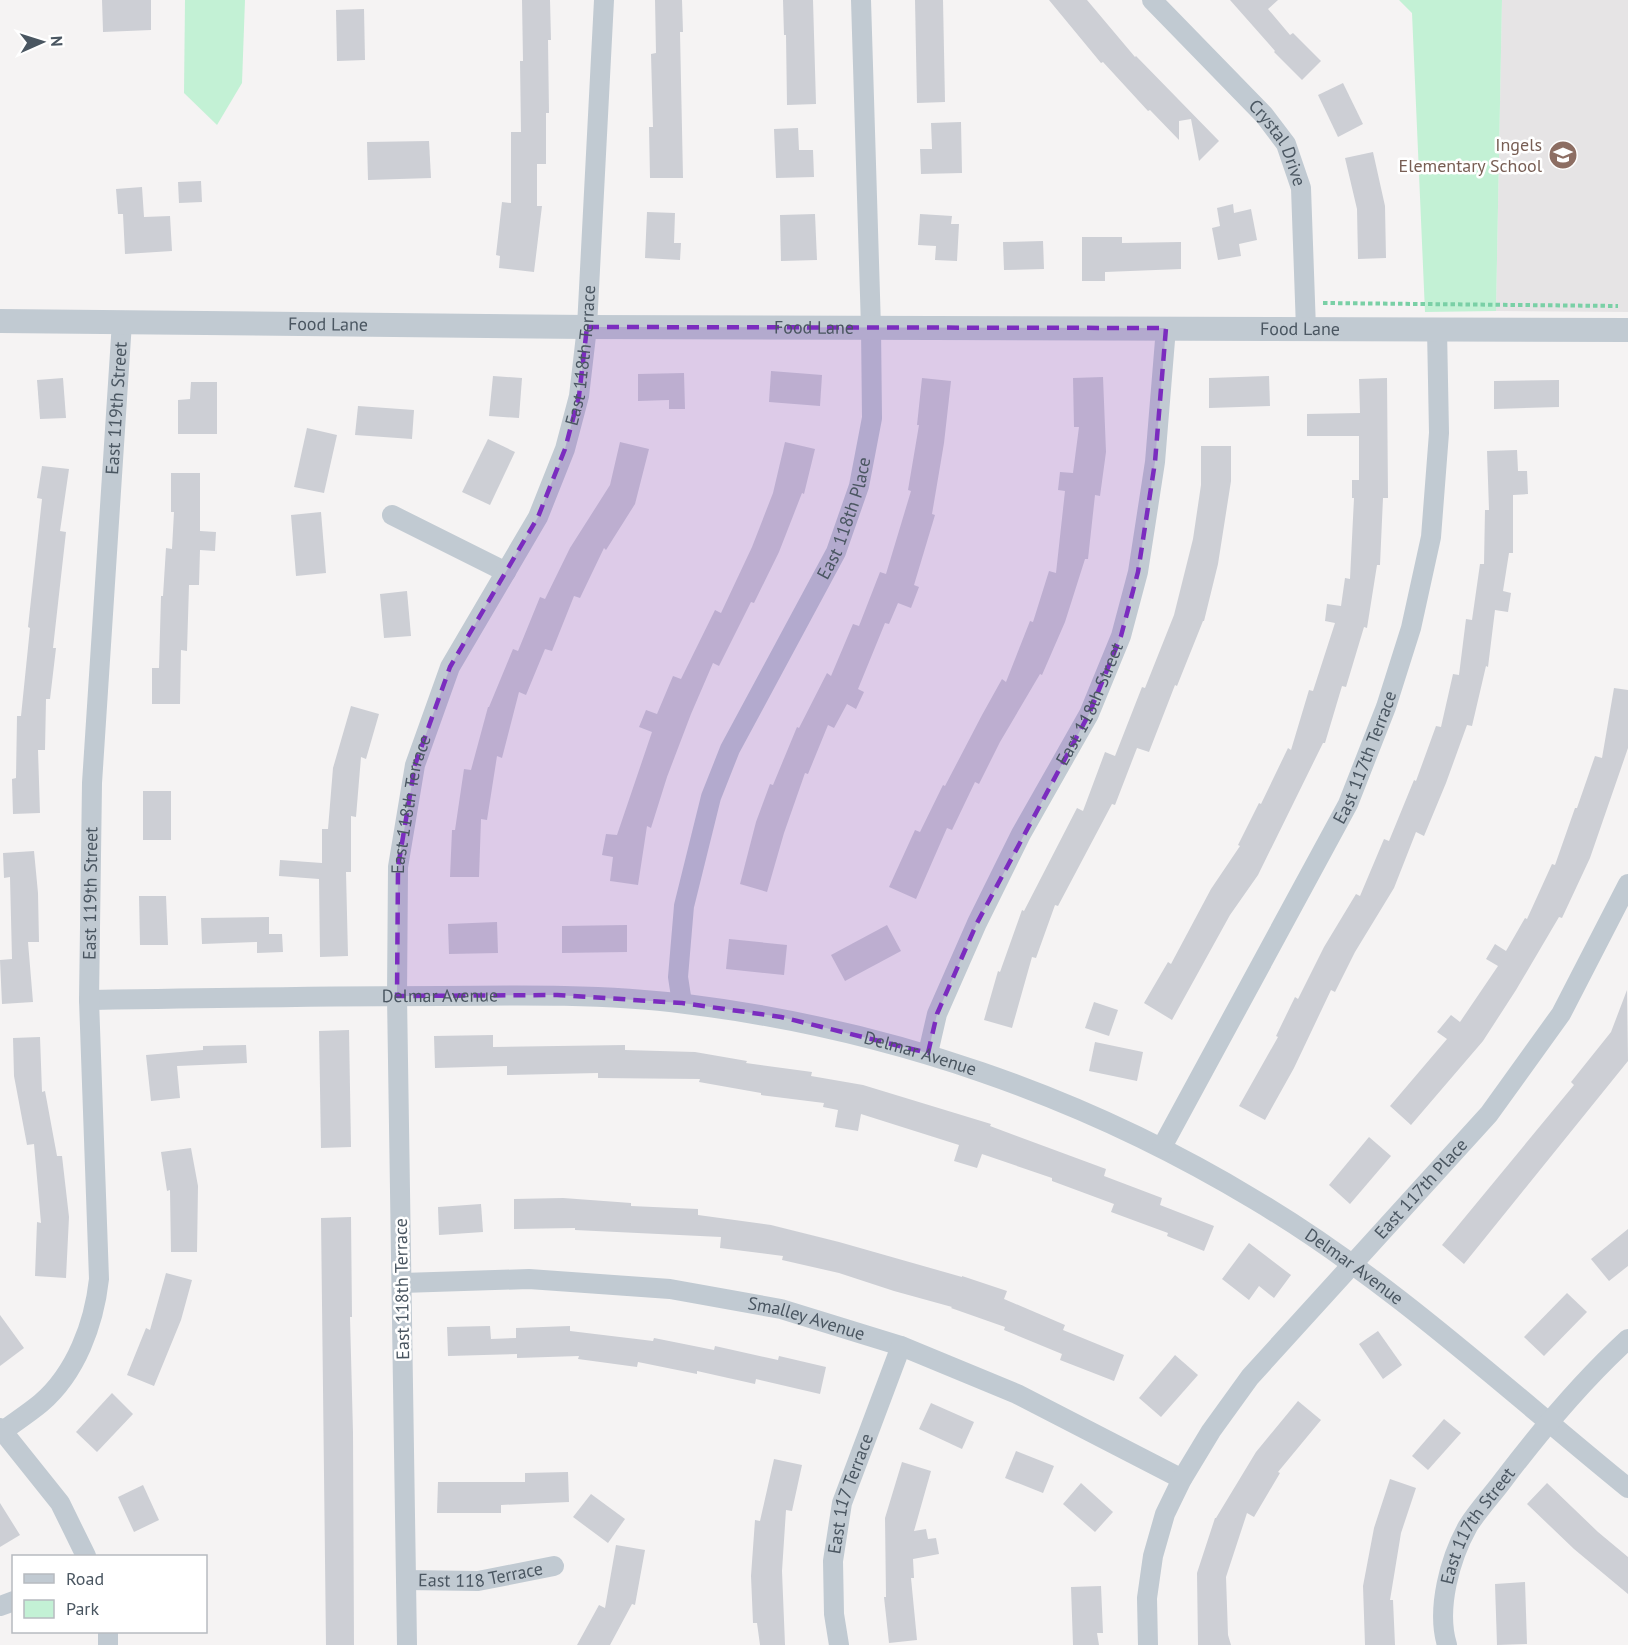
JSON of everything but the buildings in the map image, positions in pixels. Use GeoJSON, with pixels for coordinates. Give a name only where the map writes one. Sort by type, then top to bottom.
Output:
{"type":"FeatureCollection","features":[{"type":"Feature","properties":{"kind":"street","name":"East 118th Terrace"},"geometry":{"type":"LineString","coordinates":[[406,1645],[397,996],[398,867],[415,765],[450,667],[538,517],[565,449],[579,396],[587,327],[604,0]]}},
{"type":"Feature","properties":{"kind":"street","name":"East 118th Place"},"geometry":{"type":"LineString","coordinates":[[682,1003],[678,977],[684,906],[711,797],[730,749],[836,552],[859,486],[872,418],[872,328],[861,0]]}},
{"type":"Feature","properties":{"kind":"street","name":"Crystal Drive"},"geometry":{"type":"LineString","coordinates":[[1152,0],[1264,115],[1286,144],[1302,188],[1306,329]]}},
{"type":"Feature","properties":{"kind":"street","name":"Food Lane"},"geometry":{"type":"LineString","coordinates":[[0,321],[587,327],[1628,330]]}},
{"type":"Feature","properties":{"kind":"street","name":"East 119th Street"},"geometry":{"type":"LineString","coordinates":[[2,1429],[42,1402],[67,1372],[86,1338],[96,1300],[98,1268],[89,1000],[92,783],[122,322]]}},
{"type":"Feature","properties":{"kind":"street","name":"East 118th Street"},"geometry":{"type":"LineString","coordinates":[[928,1053],[938,1014],[977,923],[1021,834],[1089,714],[1121,636],[1137,572],[1155,462],[1166,328]]}},
{"type":"Feature","properties":{"kind":"street","name":"East 117th Terrace"},"geometry":{"type":"LineString","coordinates":[[1162,1148],[1348,804],[1386,707],[1411,628],[1431,537],[1439,433],[1437,329]]}},
{"type":"Feature","properties":{"kind":"street"},"geometry":{"type":"LineString","coordinates":[[392,515],[506,572]]}},
{"type":"Feature","properties":{"kind":"street","name":"East 117th Place"},"geometry":{"type":"LineString","coordinates":[[1148,1645],[1147,1598],[1153,1556],[1165,1514],[1210,1431],[1250,1377],[1489,1114],[1561,1014],[1628,884]]}},
{"type":"Feature","properties":{"kind":"street","name":"Delmar Avenue"},"geometry":{"type":"LineString","coordinates":[[89,1000],[557,995],[682,1003],[781,1017],[928,1053],[1049,1096],[1162,1148],[1257,1201],[1354,1264],[1451,1339],[1628,1488]]}},
{"type":"Feature","properties":{"kind":"street","name":"Smalley Avenue"},"geometry":{"type":"LineString","coordinates":[[402,1283],[528,1279],[670,1288],[781,1309],[901,1346],[1017,1394],[1182,1479]]}},
{"type":"Feature","properties":{"kind":"street","name":"East 117th Street"},"geometry":{"type":"LineString","coordinates":[[1447,1645],[1444,1637],[1444,1604],[1450,1568],[1468,1526],[1548,1423],[1628,1339]]}},
{"type":"Feature","properties":{"kind":"street","name":"East 117 Terrace"},"geometry":{"type":"LineString","coordinates":[[839,1645],[834,1614],[834,1561],[842,1503],[901,1346]]}},
{"type":"Feature","properties":{"kind":"street"},"geometry":{"type":"LineString","coordinates":[[2,1429],[60,1503],[85,1555]]}},
{"type":"Feature","properties":{"kind":"street","name":"East 118 Terrace"},"geometry":{"type":"LineString","coordinates":[[406,1580],[478,1581],[554,1566]]}},
{"type":"Feature","properties":{"kind":"path"},"geometry":{"type":"LineString","coordinates":[[1305,303],[1628,306]]}},
{"type":"Feature","properties":{"kind":"highlighted area"},"geometry":{"type":"Polygon","coordinates":[[[587,327],[1166,328],[1155,462],[1138,572],[1121,636],[1089,714],[977,923],[937,1014],[928,1053],[781,1017],[682,1003],[557,995],[397,996],[398,867],[415,765],[450,667],[538,517],[565,449],[579,396],[587,327]]]}},
{"type":"Feature","properties":{"kind":"shaded area","name":"Ingels Elementary School"},"geometry":{"type":"Polygon","coordinates":[[[1502,0],[1628,0],[1628,312],[1496,311],[1502,0]]]}},
{"type":"Feature","properties":{"kind":"green space"},"geometry":{"type":"Polygon","coordinates":[[[185,0],[245,0],[242,83],[217,125],[184,93],[185,0]]]}},
{"type":"Feature","properties":{"kind":"green space"},"geometry":{"type":"Polygon","coordinates":[[[1399,0],[1502,0],[1496,311],[1425,312],[1412,13],[1399,0]]]}},
{"type":"Feature","properties":{"kind":"place","name":"Ingels Elementary School"},"geometry":{"type":"Point","coordinates":[1563,155]}}]}
